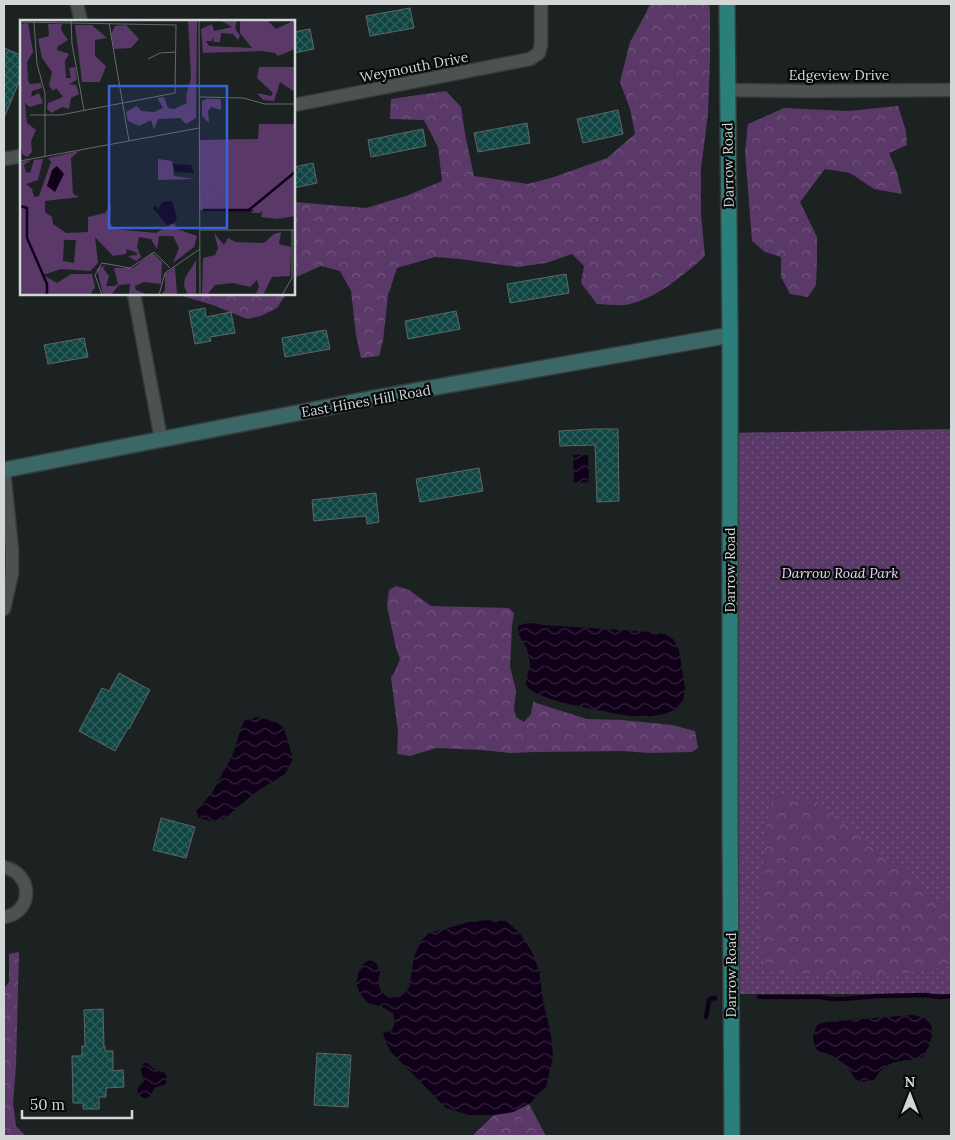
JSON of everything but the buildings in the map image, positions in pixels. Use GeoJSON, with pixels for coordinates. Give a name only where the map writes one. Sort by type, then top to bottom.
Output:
{"type":"FeatureCollection","features":[{"type":"Feature","properties":{"kind":"main road","name":"Darrow Road"},"geometry":{"type":"LineString","coordinates":[[727,4],[730,335],[732,1136]]}},
{"type":"Feature","properties":{"kind":"street"},"geometry":{"type":"LineString","coordinates":[[77,4],[81,20]]}},
{"type":"Feature","properties":{"kind":"street","name":"Weymouth Drive"},"geometry":{"type":"LineString","coordinates":[[295,105],[530,59],[539,53],[541,45],[541,4]]}},
{"type":"Feature","properties":{"kind":"street","name":"Edgeview Drive"},"geometry":{"type":"LineString","coordinates":[[727,90],[951,90]]}},
{"type":"Feature","properties":{"kind":"street"},"geometry":{"type":"LineString","coordinates":[[4,159],[20,156]]}},
{"type":"Feature","properties":{"kind":"street"},"geometry":{"type":"LineString","coordinates":[[134,295],[161,440]]}},
{"type":"Feature","properties":{"kind":"street","name":"East Hines Hill Road"},"geometry":{"type":"LineString","coordinates":[[4,470],[369,400],[730,335]]}},
{"type":"Feature","properties":{"kind":"street"},"geometry":{"type":"LineString","coordinates":[[4,470],[12,550],[12,573],[4,609]]}},
{"type":"Feature","properties":{"kind":"street"},"geometry":{"type":"LineString","coordinates":[[4,867],[18,874],[23,880],[26,889],[26,898],[22,906],[16,912],[4,917]]}},
{"type":"Feature","properties":{"kind":"green space"},"geometry":{"type":"Polygon","coordinates":[[[650,4],[709,4],[710,60],[708,114],[701,168],[701,215],[705,256],[678,279],[657,293],[636,303],[625,305],[597,304],[581,283],[584,266],[572,254],[546,263],[518,267],[435,257],[397,268],[388,295],[383,341],[379,356],[361,358],[356,335],[351,291],[340,271],[321,266],[295,278],[295,202],[366,208],[406,196],[442,181],[438,147],[424,120],[390,119],[391,99],[446,91],[461,107],[474,176],[528,184],[607,158],[635,134],[630,109],[620,82],[630,42],[650,4]]]}},
{"type":"Feature","properties":{"kind":"green space"},"geometry":{"type":"Polygon","coordinates":[[[898,106],[906,131],[907,145],[889,153],[897,173],[902,194],[874,189],[850,173],[825,169],[800,202],[817,237],[816,285],[808,297],[790,294],[781,277],[781,257],[765,252],[752,241],[745,151],[748,124],[784,108],[848,111],[898,106]]]}},
{"type":"Feature","properties":{"kind":"green space"},"geometry":{"type":"Polygon","coordinates":[[[179,295],[285,295],[277,308],[261,316],[247,319],[213,305],[179,295]]]}},
{"type":"Feature","properties":{"kind":"green space","name":"Darrow Road Park"},"geometry":{"type":"Polygon","coordinates":[[[951,429],[951,994],[731,994],[729,433],[951,429]]]}},
{"type":"Feature","properties":{"kind":"green space"},"geometry":{"type":"Polygon","coordinates":[[[396,586],[409,590],[431,606],[509,608],[514,613],[510,667],[516,690],[514,710],[516,717],[524,722],[531,714],[533,702],[587,719],[672,725],[695,731],[698,748],[692,752],[510,753],[436,748],[410,756],[397,754],[398,732],[391,678],[400,659],[387,606],[389,590],[396,586]]]}},
{"type":"Feature","properties":{"kind":"green space"},"geometry":{"type":"Polygon","coordinates":[[[775,794],[816,801],[937,899],[951,907],[951,967],[879,978],[768,971],[759,940],[762,874],[767,824],[775,794]]]}},
{"type":"Feature","properties":{"kind":"green space"},"geometry":{"type":"Polygon","coordinates":[[[19,952],[13,1103],[16,1126],[26,1136],[4,1136],[4,988],[9,982],[9,954],[19,952]]]}},
{"type":"Feature","properties":{"kind":"green space"},"geometry":{"type":"Polygon","coordinates":[[[529,1104],[546,1136],[472,1136],[494,1115],[513,1112],[529,1104]]]}},
{"type":"Feature","properties":{"kind":"water"},"geometry":{"type":"Polygon","coordinates":[[[588,454],[589,482],[574,483],[573,455],[588,454]]]}},
{"type":"Feature","properties":{"kind":"water"},"geometry":{"type":"Polygon","coordinates":[[[531,623],[666,634],[674,640],[679,650],[685,689],[683,700],[676,709],[665,714],[628,716],[568,704],[536,693],[528,688],[526,683],[530,664],[527,649],[518,633],[518,626],[531,623]]]}},
{"type":"Feature","properties":{"kind":"water"},"geometry":{"type":"Polygon","coordinates":[[[257,717],[276,722],[284,728],[293,759],[285,774],[256,792],[225,818],[215,822],[199,818],[196,810],[212,793],[233,754],[244,721],[257,717]]]}},
{"type":"Feature","properties":{"kind":"water"},"geometry":{"type":"Polygon","coordinates":[[[506,921],[519,932],[532,952],[539,970],[543,1000],[551,1035],[553,1057],[546,1087],[529,1104],[513,1112],[494,1115],[469,1115],[446,1108],[391,1052],[383,1033],[392,1030],[395,1022],[393,1013],[368,1003],[360,994],[356,983],[363,964],[370,960],[376,963],[380,971],[378,982],[381,992],[389,998],[400,997],[409,988],[414,957],[421,941],[429,933],[469,922],[506,921]]]}},
{"type":"Feature","properties":{"kind":"water"},"geometry":{"type":"Polygon","coordinates":[[[912,1015],[927,1020],[931,1025],[932,1037],[923,1057],[890,1064],[879,1072],[874,1080],[861,1082],[855,1079],[847,1066],[833,1056],[818,1051],[814,1046],[813,1036],[817,1025],[826,1022],[912,1015]]]}},
{"type":"Feature","properties":{"kind":"water"},"geometry":{"type":"Polygon","coordinates":[[[145,1063],[165,1073],[167,1076],[166,1084],[155,1088],[151,1095],[144,1098],[140,1096],[137,1090],[144,1082],[141,1070],[142,1065],[145,1063]]]}},
{"type":"Feature","properties":{"kind":"waterway"},"geometry":{"type":"LineString","coordinates":[[759,997],[842,999],[878,996],[951,996]]}},
{"type":"Feature","properties":{"kind":"waterway"},"geometry":{"type":"LineString","coordinates":[[706,1017],[710,999],[715,998]]}}]}
